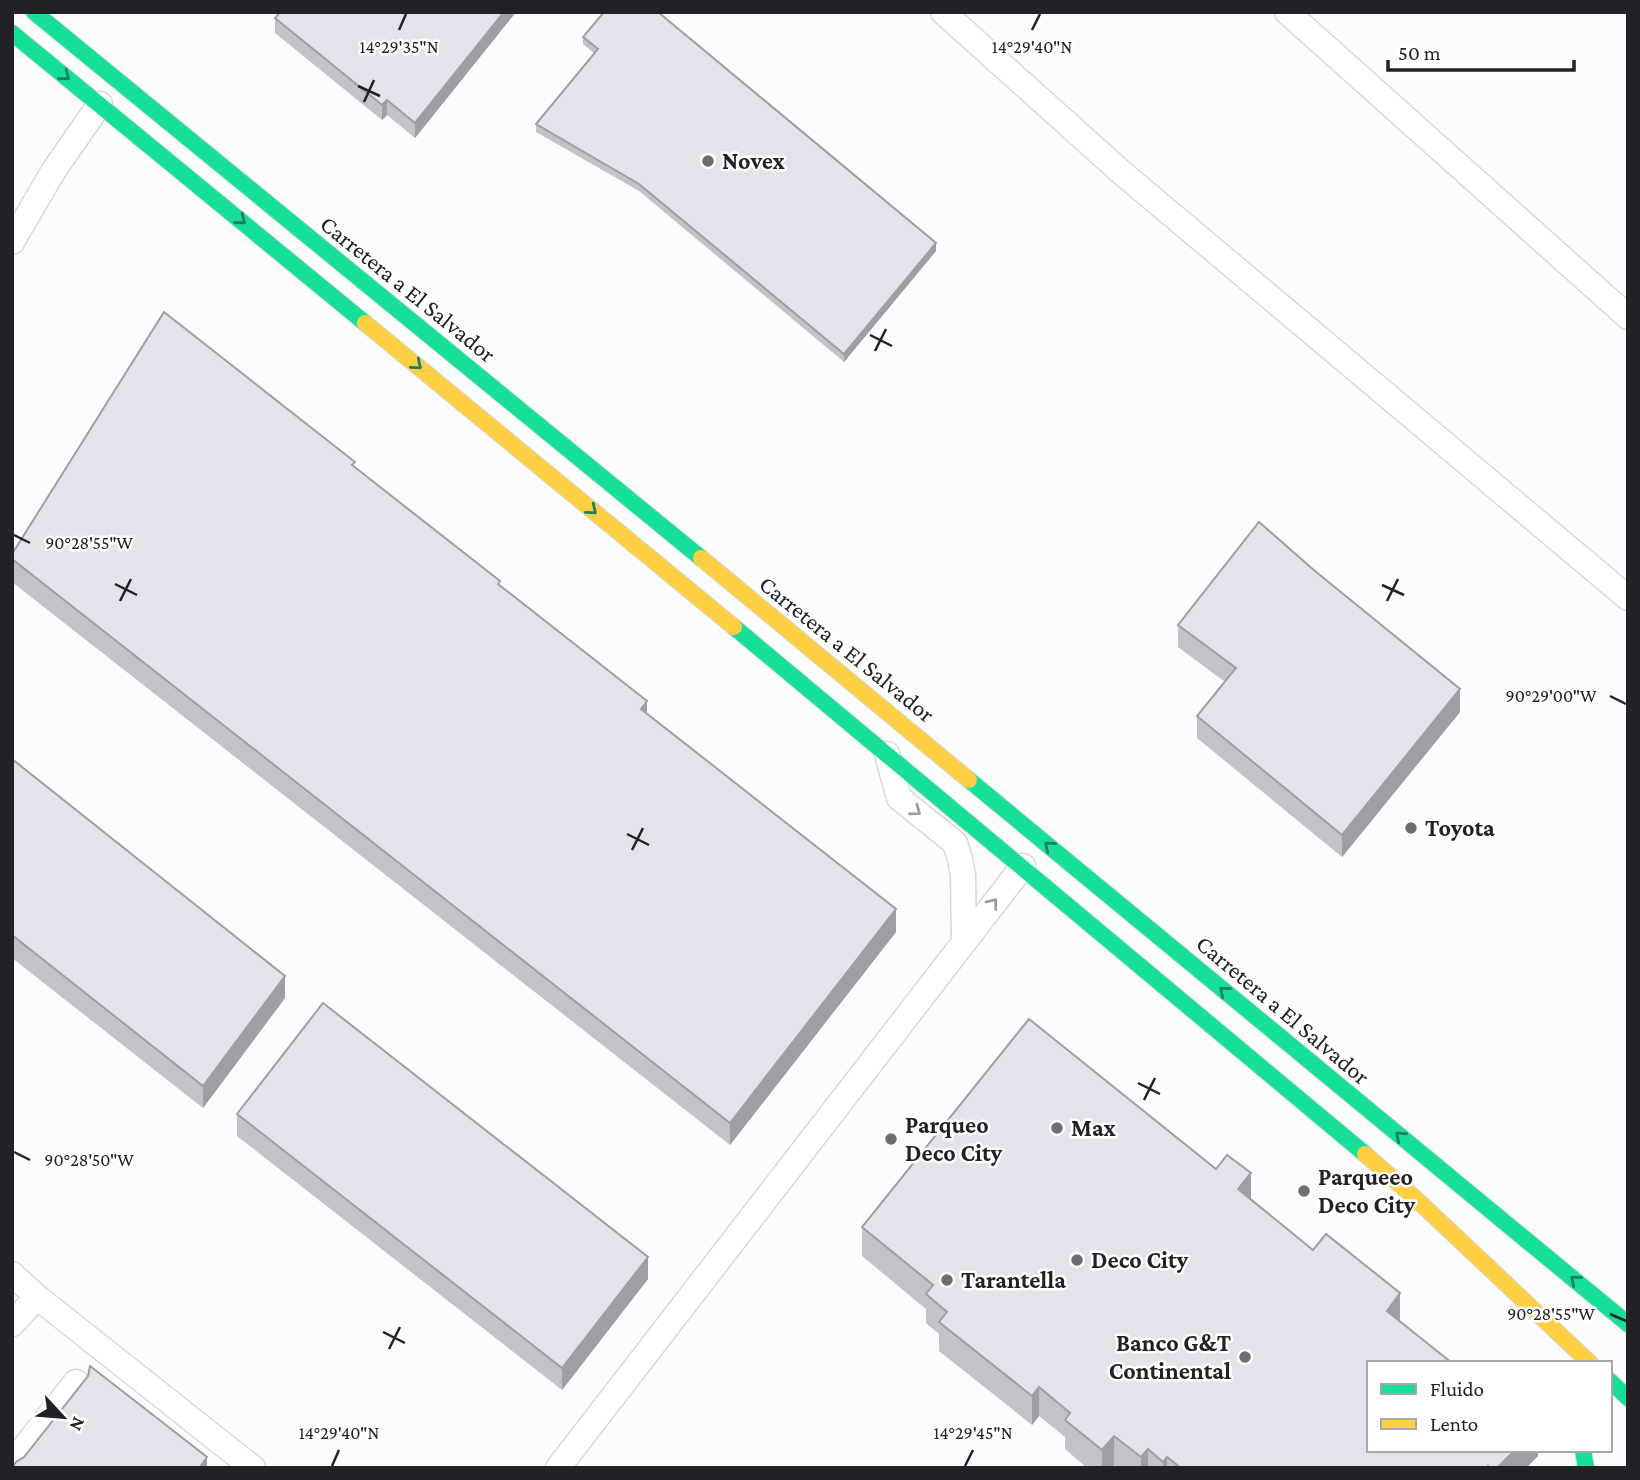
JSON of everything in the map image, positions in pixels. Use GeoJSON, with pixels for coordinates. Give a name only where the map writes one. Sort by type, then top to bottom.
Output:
{"type":"FeatureCollection","features":[{"type":"Feature","properties":{"kind":"highway","name":"Carretera a El Salvador"},"geometry":{"type":"LineString","coordinates":[[34,12],[582,460],[1628,1324]]}},
{"type":"Feature","properties":{"kind":"highway"},"geometry":{"type":"LineString","coordinates":[[12,33],[1023,866],[1406,1191],[1588,1361]]}},
{"type":"Feature","properties":{"kind":"highway"},"geometry":{"type":"LineString","coordinates":[[1528,1306],[1553,1352]]}},
{"type":"Feature","properties":{"kind":"highway"},"geometry":{"type":"LineString","coordinates":[[1612,1383],[1628,1398]]}},
{"type":"Feature","properties":{"kind":"street"},"geometry":{"type":"LineString","coordinates":[[943,12],[1121,172],[1628,598]]}},
{"type":"Feature","properties":{"kind":"street"},"geometry":{"type":"LineString","coordinates":[[1287,12],[1628,317]]}},
{"type":"Feature","properties":{"kind":"street"},"geometry":{"type":"LineString","coordinates":[[12,242],[54,170],[100,104]]}},
{"type":"Feature","properties":{"kind":"street"},"geometry":{"type":"LineString","coordinates":[[886,752],[899,798],[955,843],[963,875],[964,941]]}},
{"type":"Feature","properties":{"kind":"street"},"geometry":{"type":"LineString","coordinates":[[558,1468],[1023,866]]}},
{"type":"Feature","properties":{"kind":"street"},"geometry":{"type":"LineString","coordinates":[[12,1274],[37,1297],[253,1468]]}},
{"type":"Feature","properties":{"kind":"street"},"geometry":{"type":"LineString","coordinates":[[12,1324],[37,1297]]}},
{"type":"Feature","properties":{"kind":"street"},"geometry":{"type":"LineString","coordinates":[[14,1457],[76,1382]]}},
{"type":"Feature","properties":{"kind":"building"},"geometry":{"type":"Polygon","coordinates":[[[280,12],[504,12],[415,123],[387,100],[382,105],[275,18],[280,12]]]}},
{"type":"Feature","properties":{"kind":"building","name":"Novex"},"geometry":{"type":"Polygon","coordinates":[[[604,12],[658,12],[936,243],[844,354],[639,184],[536,124],[598,49],[583,37],[604,12]]]}},
{"type":"Feature","properties":{"kind":"building"},"geometry":{"type":"Polygon","coordinates":[[[164,312],[355,462],[352,465],[647,701],[641,709],[896,909],[730,1123],[12,559],[12,554],[164,312]]]}},
{"type":"Feature","properties":{"kind":"building"},"geometry":{"type":"Polygon","coordinates":[[[1259,522],[1460,689],[1342,835],[1197,716],[1236,668],[1178,625],[1259,522]]]}},
{"type":"Feature","properties":{"kind":"building"},"geometry":{"type":"Polygon","coordinates":[[[12,759],[285,976],[203,1086],[12,935],[12,759]]]}},
{"type":"Feature","properties":{"kind":"building"},"geometry":{"type":"Polygon","coordinates":[[[323,1003],[648,1257],[562,1368],[237,1114],[323,1003]]]}},
{"type":"Feature","properties":{"kind":"building","name":"Deco City"},"geometry":{"type":"Polygon","coordinates":[[[1029,1019],[1216,1169],[1227,1155],[1251,1173],[1238,1189],[1313,1250],[1326,1234],[1400,1293],[1387,1311],[1450,1361],[1367,1361],[1367,1452],[1513,1452],[1497,1468],[1181,1468],[1167,1457],[1163,1462],[1148,1449],[1141,1457],[1114,1436],[1102,1450],[1065,1420],[1070,1413],[1039,1387],[1032,1396],[939,1322],[947,1312],[926,1294],[933,1285],[862,1227],[1029,1019]]]}},
{"type":"Feature","properties":{"kind":"building"},"geometry":{"type":"Polygon","coordinates":[[[90,1366],[207,1457],[199,1468],[12,1468],[24,1457],[88,1376],[90,1366]]]}},
{"type":"Feature","properties":{"kind":"traffic: fast"},"geometry":{"type":"LineString","coordinates":[[34,12],[701,558]]}},
{"type":"Feature","properties":{"kind":"traffic: fast"},"geometry":{"type":"LineString","coordinates":[[12,33],[365,323]]}},
{"type":"Feature","properties":{"kind":"traffic: fast"},"geometry":{"type":"LineString","coordinates":[[734,627],[1365,1154]]}},
{"type":"Feature","properties":{"kind":"traffic: fast"},"geometry":{"type":"LineString","coordinates":[[969,780],[1628,1324]]}},
{"type":"Feature","properties":{"kind":"traffic: fast"},"geometry":{"type":"LineString","coordinates":[[1612,1383],[1628,1398]]}},
{"type":"Feature","properties":{"kind":"traffic: fast"},"geometry":{"type":"LineString","coordinates":[[1583,1452],[1586,1468]]}},
{"type":"Feature","properties":{"kind":"traffic: slow"},"geometry":{"type":"LineString","coordinates":[[365,323],[734,627]]}},
{"type":"Feature","properties":{"kind":"traffic: slow"},"geometry":{"type":"LineString","coordinates":[[701,558],[969,780]]}},
{"type":"Feature","properties":{"kind":"traffic: slow"},"geometry":{"type":"LineString","coordinates":[[1365,1154],[1588,1361]]}},
{"type":"Feature","properties":{"kind":"place","name":"Novex"},"geometry":{"type":"Point","coordinates":[708,161]}},
{"type":"Feature","properties":{"kind":"place","name":"Toyota"},"geometry":{"type":"Point","coordinates":[1411,828]}},
{"type":"Feature","properties":{"kind":"place","name":"Max"},"geometry":{"type":"Point","coordinates":[1057,1128]}},
{"type":"Feature","properties":{"kind":"place","name":"Parqueo Deco City"},"geometry":{"type":"Point","coordinates":[891,1139]}},
{"type":"Feature","properties":{"kind":"place","name":"Parqueeo Deco City"},"geometry":{"type":"Point","coordinates":[1304,1191]}},
{"type":"Feature","properties":{"kind":"place","name":"Deco City"},"geometry":{"type":"Point","coordinates":[1077,1260]}},
{"type":"Feature","properties":{"kind":"place","name":"Tarantella"},"geometry":{"type":"Point","coordinates":[947,1280]}},
{"type":"Feature","properties":{"kind":"place","name":"Banco G&T Continental"},"geometry":{"type":"Point","coordinates":[1245,1357]}}]}
